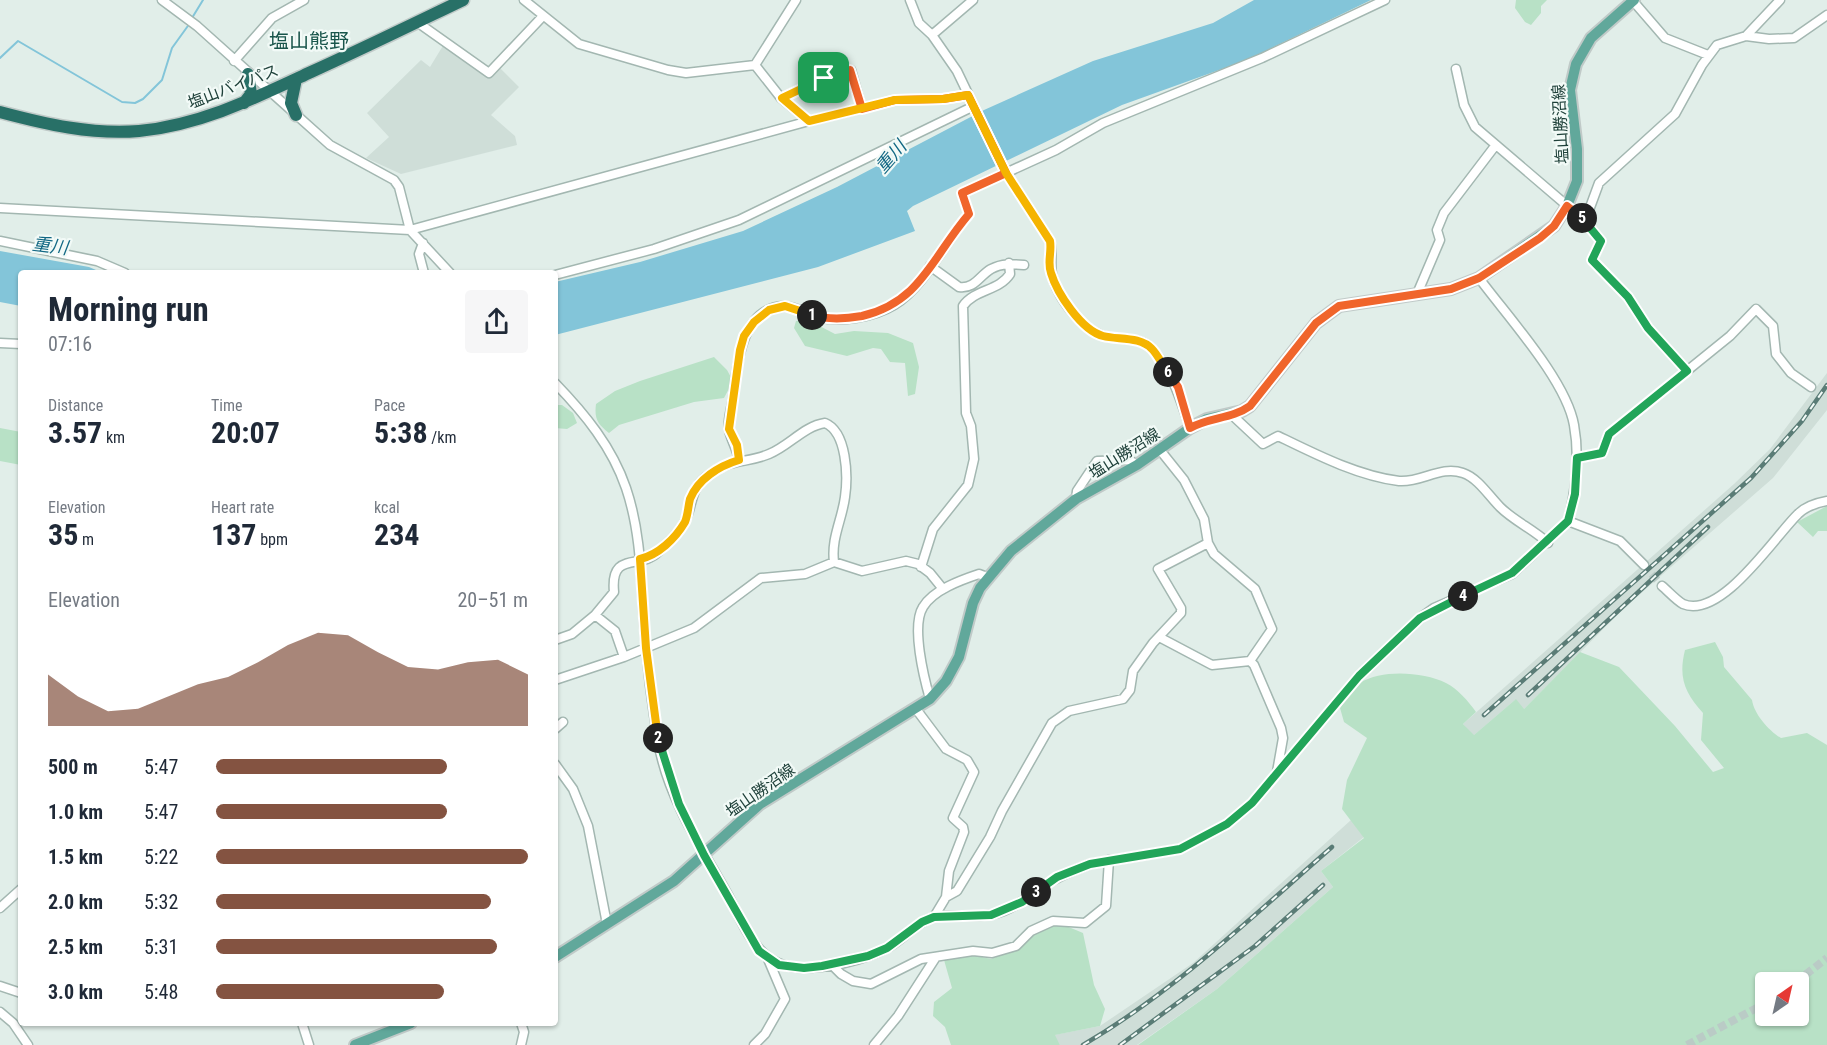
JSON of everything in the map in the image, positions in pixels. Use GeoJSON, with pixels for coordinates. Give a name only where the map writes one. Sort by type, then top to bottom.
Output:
{"type":"FeatureCollection","features":[{"type":"Feature","properties":{"kind":"highway","name":"塩山バイパス"},"geometry":{"type":"LineString","coordinates":[[0,112],[65,128],[138,131],[192,121],[269,92],[463,0]]}},
{"type":"Feature","properties":{"kind":"highway"},"geometry":{"type":"LineString","coordinates":[[244,103],[251,94],[248,74]]}},
{"type":"Feature","properties":{"kind":"highway"},"geometry":{"type":"LineString","coordinates":[[296,79],[291,103],[296,115]]}},
{"type":"Feature","properties":{"kind":"main road","name":"塩山勝沼線"},"geometry":{"type":"LineString","coordinates":[[558,955],[674,881],[760,804],[930,699],[956,664],[973,603],[987,577],[1011,551],[1076,500],[1137,465],[1190,428],[1207,419],[1232,415],[1250,406],[1316,323],[1339,306],[1451,289],[1479,278],[1540,238],[1554,226],[1574,193],[1577,172],[1570,102],[1572,76],[1581,53],[1591,38],[1633,1]]}},
{"type":"Feature","properties":{"kind":"main road"},"geometry":{"type":"LineString","coordinates":[[355,1045],[370,1043],[405,1026]]}},
{"type":"Feature","properties":{"kind":"street"},"geometry":{"type":"LineString","coordinates":[[162,0],[194,24],[330,145],[384,172],[394,180],[399,187],[410,230],[447,270]]}},
{"type":"Feature","properties":{"kind":"street"},"geometry":{"type":"LineString","coordinates":[[234,61],[272,18],[304,0]]}},
{"type":"Feature","properties":{"kind":"street"},"geometry":{"type":"LineString","coordinates":[[524,0],[579,44],[668,70],[686,73],[755,66]]}},
{"type":"Feature","properties":{"kind":"street"},"geometry":{"type":"LineString","coordinates":[[755,66],[796,0]]}},
{"type":"Feature","properties":{"kind":"street"},"geometry":{"type":"LineString","coordinates":[[910,0],[919,23],[932,35],[957,71],[1006,173],[1050,241],[1052,249],[1050,270],[1058,291],[1073,312],[1093,331],[1103,336],[1119,337],[1145,344],[1152,349],[1178,387],[1190,428]]}},
{"type":"Feature","properties":{"kind":"street"},"geometry":{"type":"LineString","coordinates":[[932,35],[973,0]]}},
{"type":"Feature","properties":{"kind":"street"},"geometry":{"type":"LineString","coordinates":[[739,460],[737,445],[729,429],[740,350],[744,336],[754,322],[769,310],[785,306],[822,318],[847,319],[878,312],[894,305],[912,291],[969,214],[962,193],[1056,150],[1102,123],[1262,58],[1385,0]]}},
{"type":"Feature","properties":{"kind":"street"},"geometry":{"type":"LineString","coordinates":[[1746,36],[1780,0]]}},
{"type":"Feature","properties":{"kind":"street"},"geometry":{"type":"LineString","coordinates":[[1633,1],[1665,38],[1708,55]]}},
{"type":"Feature","properties":{"kind":"street"},"geometry":{"type":"LineString","coordinates":[[1586,221],[1599,183],[1675,114],[1708,55],[1717,45],[1746,36],[1769,39],[1794,38],[1827,15]]}},
{"type":"Feature","properties":{"kind":"street"},"geometry":{"type":"LineString","coordinates":[[417,22],[489,73],[543,16]]}},
{"type":"Feature","properties":{"kind":"street"},"geometry":{"type":"LineString","coordinates":[[755,66],[782,98],[809,121]]}},
{"type":"Feature","properties":{"kind":"street"},"geometry":{"type":"LineString","coordinates":[[1456,69],[1464,105],[1475,127],[1586,221],[1601,241],[1592,260],[1628,297],[1648,328],[1687,371]]}},
{"type":"Feature","properties":{"kind":"street"},"geometry":{"type":"LineString","coordinates":[[782,98],[824,78],[850,70],[862,109]]}},
{"type":"Feature","properties":{"kind":"street"},"geometry":{"type":"LineString","coordinates":[[0,208],[410,230],[809,121],[895,100],[943,99],[968,95]]}},
{"type":"Feature","properties":{"kind":"street"},"geometry":{"type":"LineString","coordinates":[[558,274],[654,249],[739,220],[974,106]]}},
{"type":"Feature","properties":{"kind":"street"},"geometry":{"type":"LineString","coordinates":[[1417,294],[1440,240],[1437,230],[1444,213],[1495,146]]}},
{"type":"Feature","properties":{"kind":"street"},"geometry":{"type":"LineString","coordinates":[[0,241],[97,261],[118,270]]}},
{"type":"Feature","properties":{"kind":"street"},"geometry":{"type":"LineString","coordinates":[[423,243],[419,254],[423,270]]}},
{"type":"Feature","properties":{"kind":"street"},"geometry":{"type":"LineString","coordinates":[[930,266],[959,287],[965,288],[971,286],[991,269],[1009,264],[1024,265]]}},
{"type":"Feature","properties":{"kind":"street"},"geometry":{"type":"LineString","coordinates":[[921,567],[933,530],[968,485],[974,459],[966,413],[963,306],[970,297],[1006,281],[1010,274],[1009,264]]}},
{"type":"Feature","properties":{"kind":"street"},"geometry":{"type":"LineString","coordinates":[[768,959],[779,965],[791,967],[832,965],[887,948],[922,922],[934,917],[978,917],[998,913],[1022,902],[1057,877],[1090,864],[1163,854],[1202,838],[1227,824],[1252,803],[1359,676],[1420,618],[1434,608],[1512,573],[1548,543],[1568,521],[1575,494],[1577,458],[1574,423],[1561,392],[1479,278]]}},
{"type":"Feature","properties":{"kind":"street"},"geometry":{"type":"LineString","coordinates":[[1577,458],[1602,453],[1609,434],[1730,336],[1756,309],[1773,326],[1776,354],[1791,373],[1811,387]]}},
{"type":"Feature","properties":{"kind":"street"},"geometry":{"type":"LineString","coordinates":[[0,343],[18,344]]}},
{"type":"Feature","properties":{"kind":"street"},"geometry":{"type":"LineString","coordinates":[[558,386],[596,430],[618,467],[636,527],[646,648],[659,748],[679,804],[704,855],[749,935],[768,959],[785,999],[765,1034],[754,1045]]}},
{"type":"Feature","properties":{"kind":"street"},"geometry":{"type":"LineString","coordinates":[[1232,415],[1263,444],[1278,436],[1309,451],[1376,475],[1400,481],[1441,472],[1462,472],[1476,482],[1500,507],[1548,543]]}},
{"type":"Feature","properties":{"kind":"street"},"geometry":{"type":"LineString","coordinates":[[558,639],[572,634],[610,599],[617,570],[626,562],[655,555],[684,524],[689,502],[700,482],[728,463],[769,454],[820,424],[831,426],[840,440],[845,473],[846,497],[832,547],[834,562]]}},
{"type":"Feature","properties":{"kind":"street"},"geometry":{"type":"LineString","coordinates":[[1159,637],[1212,665],[1250,661],[1272,629],[1255,590],[1214,554],[1208,543],[1204,519],[1184,480],[1160,450]]}},
{"type":"Feature","properties":{"kind":"street"},"geometry":{"type":"LineString","coordinates":[[1076,500],[1077,491],[1097,461],[1129,460],[1137,465]]}},
{"type":"Feature","properties":{"kind":"street"},"geometry":{"type":"LineString","coordinates":[[1662,586],[1683,604],[1696,606],[1715,600],[1746,572],[1798,513],[1812,504],[1827,501]]}},
{"type":"Feature","properties":{"kind":"street"},"geometry":{"type":"LineString","coordinates":[[1568,521],[1620,541],[1644,565]]}},
{"type":"Feature","properties":{"kind":"street"},"geometry":{"type":"LineString","coordinates":[[946,897],[957,891],[990,837],[1002,811],[1052,723],[1070,711],[1123,699],[1130,690],[1133,671],[1159,637],[1176,620],[1181,608],[1158,569],[1208,543]]}},
{"type":"Feature","properties":{"kind":"street"},"geometry":{"type":"LineString","coordinates":[[558,679],[624,657],[694,628],[761,579],[805,574],[834,562],[862,571],[906,561],[921,567],[943,589]]}},
{"type":"Feature","properties":{"kind":"street"},"geometry":{"type":"LineString","coordinates":[[930,699],[922,672],[918,619],[922,607],[943,589],[979,573],[987,577]]}},
{"type":"Feature","properties":{"kind":"street"},"geometry":{"type":"LineString","coordinates":[[595,615],[615,631],[624,657]]}},
{"type":"Feature","properties":{"kind":"street"},"geometry":{"type":"LineString","coordinates":[[1250,661],[1254,665],[1281,728],[1283,738],[1277,773]]}},
{"type":"Feature","properties":{"kind":"street"},"geometry":{"type":"LineString","coordinates":[[916,709],[946,749],[967,760],[974,772],[973,780],[959,799],[953,818],[963,826],[964,832],[949,872],[946,897],[934,917]]}},
{"type":"Feature","properties":{"kind":"street"},"geometry":{"type":"LineString","coordinates":[[558,726],[563,722]]}},
{"type":"Feature","properties":{"kind":"street"},"geometry":{"type":"LineString","coordinates":[[558,768],[573,789],[588,826],[607,924]]}},
{"type":"Feature","properties":{"kind":"street"},"geometry":{"type":"LineString","coordinates":[[832,965],[841,974],[865,985],[921,959],[973,951],[992,953],[1016,946],[1031,931],[1053,921],[1085,923],[1106,906],[1109,860]]}},
{"type":"Feature","properties":{"kind":"street"},"geometry":{"type":"LineString","coordinates":[[0,908],[18,892]]}},
{"type":"Feature","properties":{"kind":"street"},"geometry":{"type":"LineString","coordinates":[[874,1045],[898,1016],[936,957]]}},
{"type":"Feature","properties":{"kind":"street"},"geometry":{"type":"LineString","coordinates":[[0,986],[18,992]]}},
{"type":"Feature","properties":{"kind":"street"},"geometry":{"type":"LineString","coordinates":[[0,1012],[13,1023],[28,1045]]}},
{"type":"Feature","properties":{"kind":"street"},"geometry":{"type":"LineString","coordinates":[[303,1026],[309,1045]]}},
{"type":"Feature","properties":{"kind":"street"},"geometry":{"type":"LineString","coordinates":[[521,1045],[524,1032],[522,1026]]}},
{"type":"Feature","properties":{"kind":"shaded area"},"geometry":{"type":"Polygon","coordinates":[[[444,44],[489,76],[499,67],[519,87],[491,115],[515,136],[517,145],[401,174],[366,158],[389,137],[367,113],[421,60],[430,67],[444,44]]]}},
{"type":"Feature","properties":{"kind":"shaded area"},"geometry":{"type":"Polygon","coordinates":[[[1827,373],[1827,410],[1773,478],[1624,608],[1523,710],[1515,700],[1473,736],[1463,724],[1734,484],[1770,449],[1827,373]]]}},
{"type":"Feature","properties":{"kind":"shaded area"},"geometry":{"type":"Polygon","coordinates":[[[1351,820],[1364,837],[1321,871],[1333,887],[1217,989],[1137,1045],[1060,1045],[1054,1035],[1100,1026],[1193,963],[1351,820]]]}},
{"type":"Feature","properties":{"kind":"green space"},"geometry":{"type":"Polygon","coordinates":[[[1516,0],[1547,0],[1541,6],[1541,13],[1531,25],[1525,22],[1515,8],[1516,0]]]}},
{"type":"Feature","properties":{"kind":"green space"},"geometry":{"type":"Polygon","coordinates":[[[806,319],[835,334],[854,331],[888,333],[913,343],[919,367],[915,394],[908,396],[905,363],[890,362],[881,349],[873,348],[847,356],[805,346],[794,328],[796,321],[806,319]]]}},
{"type":"Feature","properties":{"kind":"green space"},"geometry":{"type":"Polygon","coordinates":[[[714,357],[727,370],[733,381],[724,398],[694,402],[619,425],[609,433],[598,421],[596,404],[615,391],[714,357]]]}},
{"type":"Feature","properties":{"kind":"green space"},"geometry":{"type":"Polygon","coordinates":[[[558,405],[562,405],[573,413],[577,423],[567,429],[558,428],[558,405]]]}},
{"type":"Feature","properties":{"kind":"green space"},"geometry":{"type":"Polygon","coordinates":[[[0,428],[18,431],[18,464],[0,461],[0,428]]]}},
{"type":"Feature","properties":{"kind":"green space"},"geometry":{"type":"Polygon","coordinates":[[[1827,506],[1827,531],[1818,531],[1813,537],[1797,522],[1827,506]]]}},
{"type":"Feature","properties":{"kind":"green space"},"geometry":{"type":"Polygon","coordinates":[[[1715,642],[1723,657],[1724,667],[1752,700],[1759,716],[1772,731],[1781,738],[1807,733],[1827,745],[1827,1045],[1138,1045],[1217,989],[1333,887],[1321,871],[1364,838],[1342,809],[1347,780],[1367,738],[1344,722],[1340,708],[1357,685],[1369,679],[1391,674],[1414,674],[1437,679],[1455,689],[1476,712],[1463,724],[1474,735],[1516,699],[1524,709],[1580,652],[1619,667],[1675,726],[1713,772],[1724,768],[1701,740],[1703,713],[1688,692],[1683,677],[1685,650],[1715,642]]]}},
{"type":"Feature","properties":{"kind":"green space"},"geometry":{"type":"Polygon","coordinates":[[[1059,923],[1083,933],[1094,985],[1105,1009],[1100,1026],[1055,1035],[1060,1045],[951,1045],[945,1027],[933,1016],[934,1002],[952,988],[944,960],[968,954],[991,959],[1022,947],[1033,933],[1059,923]]]}},
{"type":"Feature","properties":{"kind":"water"},"geometry":{"type":"Polygon","coordinates":[[[1254,0],[1371,0],[1247,60],[1122,105],[913,206],[907,211],[915,231],[818,267],[558,334],[558,281],[640,262],[743,231],[837,187],[984,110],[1093,61],[1213,23],[1254,0]]]}},
{"type":"Feature","properties":{"kind":"water"},"geometry":{"type":"Polygon","coordinates":[[[0,251],[96,270],[18,270],[18,305],[0,302],[0,251]]]}},
{"type":"Feature","properties":{"kind":"waterway"},"geometry":{"type":"LineString","coordinates":[[192,18],[203,0]]}},
{"type":"Feature","properties":{"kind":"waterway"},"geometry":{"type":"LineString","coordinates":[[0,58],[18,41],[122,102],[135,103],[143,99],[162,80],[172,48],[190,23]]}},
{"type":"Feature","properties":{"kind":"tunnel"},"geometry":{"type":"LineString","coordinates":[[1644,565],[1662,586]]}},
{"type":"Feature","properties":{"kind":"tunnel"},"geometry":{"type":"LineString","coordinates":[[1809,972],[1827,958]]}},
{"type":"Feature","properties":{"kind":"tunnel"},"geometry":{"type":"LineString","coordinates":[[1687,1045],[1755,1009]]}},
{"type":"Feature","properties":{"kind":"railway"},"geometry":{"type":"LineString","coordinates":[[1484,715],[1751,478],[1802,421],[1827,385]]}},
{"type":"Feature","properties":{"kind":"railway"},"geometry":{"type":"LineString","coordinates":[[1528,695],[1708,527]]}},
{"type":"Feature","properties":{"kind":"railway"},"geometry":{"type":"LineString","coordinates":[[1083,1045],[1117,1024],[1181,977],[1332,847]]}},
{"type":"Feature","properties":{"kind":"railway"},"geometry":{"type":"LineString","coordinates":[[1120,1045],[1255,946],[1323,885]]}},
{"type":"Feature","properties":{"kind":"district","name":"塩山熊野"},"geometry":{"type":"Point","coordinates":[309,41]}},
{"type":"Feature","properties":{"kind":"route"},"geometry":{"type":"LineString","coordinates":[[824,78],[782,98],[809,121],[824,120],[895,100],[916,99],[943,99],[968,95],[974,106],[1006,173],[1050,241],[1052,249],[1050,270],[1058,291],[1073,312],[1093,331],[1103,336],[1119,337],[1145,344],[1152,349],[1178,387],[1190,428],[1207,419],[1232,415],[1250,406],[1316,323],[1339,306],[1451,289],[1479,278],[1540,238],[1554,226],[1567,206],[1586,221],[1599,236],[1601,241],[1592,260],[1628,297],[1648,328],[1687,371],[1609,434],[1602,453],[1577,458],[1575,494],[1568,521],[1539,552],[1498,582],[1434,608],[1420,618],[1359,676],[1252,803],[1227,824],[1180,849],[1163,854],[1126,857],[1076,869],[1057,877],[1005,911],[978,917],[934,917],[911,929],[887,948],[868,956],[832,965],[804,968],[779,965],[759,951],[704,855],[679,804],[659,748],[646,648],[640,559],[655,555],[684,524],[693,493],[705,477],[728,463],[739,460],[737,445],[729,429],[740,350],[744,336],[754,322],[769,310],[785,306],[822,318],[847,319],[878,312],[894,305],[912,291],[951,235],[969,214],[962,193],[1006,173],[968,95],[943,99],[895,100],[862,109],[850,70],[824,78]]}},
{"type":"Feature","properties":{"kind":"water label","name":"重川"},"geometry":{"type":"Point","coordinates":[891,157]}},
{"type":"Feature","properties":{"kind":"water label","name":"重川"},"geometry":{"type":"Point","coordinates":[50,246]}}]}
